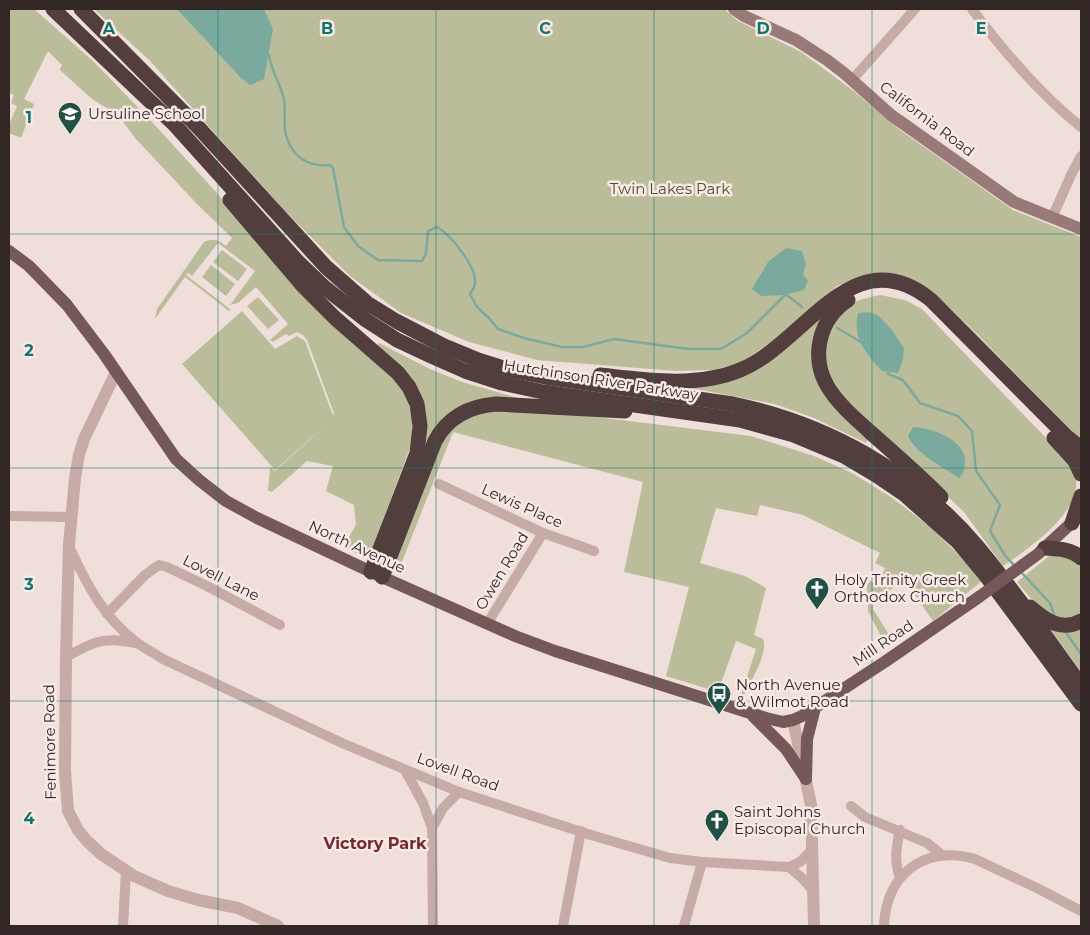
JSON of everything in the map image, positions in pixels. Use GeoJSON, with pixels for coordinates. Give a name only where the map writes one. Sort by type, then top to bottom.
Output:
{"type":"FeatureCollection","features":[{"type":"Feature","properties":{"kind":"highway","name":"Hutchinson River Parkway"},"geometry":{"type":"LineString","coordinates":[[53,9],[174,124],[310,274],[350,309],[397,340],[448,364],[502,383],[558,394],[682,411],[758,424],[810,441],[860,465],[904,494],[945,530],[971,557],[1081,704]]}},
{"type":"Feature","properties":{"kind":"highway","name":"Hutchinson River Parkway"},"geometry":{"type":"LineString","coordinates":[[81,9],[198,127],[312,254],[353,292],[382,313],[427,339],[495,366],[544,377],[733,404],[764,411],[811,426],[845,442],[895,472],[939,508],[980,550],[1081,685]]}},
{"type":"Feature","properties":{"kind":"highway"},"geometry":{"type":"LineString","coordinates":[[174,124],[232,204],[292,275],[334,318],[398,373],[413,395],[420,426],[417,453],[377,574]]}},
{"type":"Feature","properties":{"kind":"highway"},"geometry":{"type":"LineString","coordinates":[[495,366],[664,380],[696,380],[718,377],[741,370],[766,356],[846,290],[863,282],[886,280],[911,286],[931,300],[1066,436],[1081,448]]}},
{"type":"Feature","properties":{"kind":"highway"},"geometry":{"type":"LineString","coordinates":[[980,550],[946,503],[849,412],[828,387],[818,361],[819,341],[828,319],[839,306],[853,297],[876,290],[892,291],[914,299],[932,314],[1071,455],[1081,474]]}},
{"type":"Feature","properties":{"kind":"highway"},"geometry":{"type":"LineString","coordinates":[[377,574],[435,441],[444,428],[463,412],[478,406],[496,404],[612,411],[682,411]]}},
{"type":"Feature","properties":{"kind":"highway"},"geometry":{"type":"LineString","coordinates":[[1077,518],[1081,496]]}},
{"type":"Feature","properties":{"kind":"highway"},"geometry":{"type":"LineString","coordinates":[[1041,551],[1064,550],[1074,553],[1081,558]]}},
{"type":"Feature","properties":{"kind":"highway"},"geometry":{"type":"LineString","coordinates":[[1012,592],[1054,624],[1070,626],[1081,621]]}},
{"type":"Feature","properties":{"kind":"main road","name":"California Road"},"geometry":{"type":"LineString","coordinates":[[734,9],[744,16],[785,34],[811,49],[852,80],[891,115],[1014,202],[1081,229]]}},
{"type":"Feature","properties":{"kind":"main road","name":"North Avenue"},"geometry":{"type":"LineString","coordinates":[[9,251],[29,266],[67,305],[176,459],[210,490],[250,514],[487,624],[555,651],[751,714],[778,721],[793,720]]}},
{"type":"Feature","properties":{"kind":"main road","name":"Mill Road"},"geometry":{"type":"LineString","coordinates":[[793,720],[815,708],[979,597],[1041,551],[1077,518]]}},
{"type":"Feature","properties":{"kind":"main road"},"geometry":{"type":"LineString","coordinates":[[806,778],[807,739],[815,708]]}},
{"type":"Feature","properties":{"kind":"main road"},"geometry":{"type":"LineString","coordinates":[[751,714],[786,749],[806,778]]}},
{"type":"Feature","properties":{"kind":"street"},"geometry":{"type":"LineString","coordinates":[[852,80],[915,9]]}},
{"type":"Feature","properties":{"kind":"street"},"geometry":{"type":"LineString","coordinates":[[972,9],[1019,68],[1081,127]]}},
{"type":"Feature","properties":{"kind":"street"},"geometry":{"type":"LineString","coordinates":[[1052,218],[1081,156]]}},
{"type":"Feature","properties":{"kind":"street","name":"Lovell Road"},"geometry":{"type":"LineString","coordinates":[[116,372],[90,425],[79,455],[69,545],[89,588],[107,614],[137,643],[170,662],[342,743],[459,792],[670,858],[702,862],[789,867]]}},
{"type":"Feature","properties":{"kind":"street","name":"Lewis Place"},"geometry":{"type":"LineString","coordinates":[[439,484],[543,533],[594,551]]}},
{"type":"Feature","properties":{"kind":"street"},"geometry":{"type":"LineString","coordinates":[[9,516],[71,517]]}},
{"type":"Feature","properties":{"kind":"street","name":"Owen Road"},"geometry":{"type":"LineString","coordinates":[[487,624],[543,533]]}},
{"type":"Feature","properties":{"kind":"street","name":"Fenimore Road"},"geometry":{"type":"LineString","coordinates":[[69,545],[65,771],[68,811],[78,830],[101,854],[126,871],[168,891],[198,900],[238,908],[278,926]]}},
{"type":"Feature","properties":{"kind":"street","name":"Lovell Lane"},"geometry":{"type":"LineString","coordinates":[[107,614],[145,575],[159,565],[207,586],[280,625]]}},
{"type":"Feature","properties":{"kind":"street","name":"Lovell Road"},"geometry":{"type":"LineString","coordinates":[[66,657],[90,644],[108,639],[137,643]]}},
{"type":"Feature","properties":{"kind":"street"},"geometry":{"type":"LineString","coordinates":[[793,720],[811,806],[814,926]]}},
{"type":"Feature","properties":{"kind":"street"},"geometry":{"type":"LineString","coordinates":[[405,770],[423,803],[432,828],[433,926]]}},
{"type":"Feature","properties":{"kind":"street"},"geometry":{"type":"LineString","coordinates":[[432,828],[443,808],[459,792]]}},
{"type":"Feature","properties":{"kind":"street"},"geometry":{"type":"LineString","coordinates":[[851,806],[865,816],[927,843],[942,855]]}},
{"type":"Feature","properties":{"kind":"street"},"geometry":{"type":"LineString","coordinates":[[900,830],[895,857],[896,868],[900,878]]}},
{"type":"Feature","properties":{"kind":"street"},"geometry":{"type":"LineString","coordinates":[[563,926],[581,831]]}},
{"type":"Feature","properties":{"kind":"street"},"geometry":{"type":"LineString","coordinates":[[812,850],[800,862],[789,867],[813,890]]}},
{"type":"Feature","properties":{"kind":"street"},"geometry":{"type":"LineString","coordinates":[[884,926],[887,902],[900,878],[915,865],[942,855],[975,859],[1039,889],[1081,912]]}},
{"type":"Feature","properties":{"kind":"street"},"geometry":{"type":"LineString","coordinates":[[684,926],[702,862]]}},
{"type":"Feature","properties":{"kind":"street"},"geometry":{"type":"LineString","coordinates":[[123,926],[126,871]]}},
{"type":"Feature","properties":{"kind":"green space"},"geometry":{"type":"Polygon","coordinates":[[[9,9],[34,9],[93,61],[216,192],[269,256],[394,379],[407,397],[412,417],[412,443],[371,551],[367,555],[361,555],[343,547],[356,525],[354,505],[326,491],[333,466],[307,461],[273,491],[268,490],[270,467],[275,471],[335,417],[275,470],[182,364],[242,311],[275,349],[297,336],[305,341],[332,413],[335,416],[307,340],[303,335],[297,332],[289,336],[286,334],[273,342],[270,340],[288,324],[256,287],[238,303],[230,305],[255,271],[218,243],[192,276],[188,273],[186,275],[230,309],[229,311],[185,277],[155,319],[157,309],[204,242],[215,240],[226,246],[232,238],[136,139],[118,115],[92,99],[60,70],[62,65],[48,51],[24,99],[34,104],[21,138],[9,133],[9,125],[17,106],[11,103],[14,95],[9,93],[9,9]]]}},
{"type":"Feature","properties":{"kind":"green space","name":"Twin Lakes Park"},"geometry":{"type":"Polygon","coordinates":[[[94,9],[724,9],[738,21],[801,52],[851,89],[900,130],[1013,210],[1081,237],[1081,441],[978,335],[933,292],[908,278],[870,273],[837,286],[770,343],[740,363],[713,370],[676,371],[537,360],[469,342],[401,313],[350,276],[284,210],[149,60],[94,9]]]}},
{"type":"Feature","properties":{"kind":"green space"},"geometry":{"type":"Polygon","coordinates":[[[222,250],[247,269],[238,281],[213,262],[222,250]]]}},
{"type":"Feature","properties":{"kind":"green space"},"geometry":{"type":"Polygon","coordinates":[[[211,265],[235,284],[226,296],[202,277],[211,265]]]}},
{"type":"Feature","properties":{"kind":"green space"},"geometry":{"type":"Polygon","coordinates":[[[880,295],[905,300],[922,309],[1070,463],[1074,470],[1076,488],[1072,501],[1064,514],[1040,539],[1003,566],[964,512],[846,399],[829,372],[825,353],[826,344],[828,335],[837,318],[849,305],[865,298],[880,295]]]}},
{"type":"Feature","properties":{"kind":"green space"},"geometry":{"type":"Polygon","coordinates":[[[258,297],[279,320],[268,329],[247,306],[258,297]]]}},
{"type":"Feature","properties":{"kind":"green space"},"geometry":{"type":"Polygon","coordinates":[[[824,312],[813,350],[869,439],[866,443],[814,418],[775,404],[691,388],[714,384],[824,312]]]}},
{"type":"Feature","properties":{"kind":"green space"},"geometry":{"type":"Polygon","coordinates":[[[379,343],[430,369],[462,382],[518,398],[476,402],[419,467],[425,426],[377,346],[379,343]]]}},
{"type":"Feature","properties":{"kind":"green space"},"geometry":{"type":"Polygon","coordinates":[[[501,409],[580,415],[751,436],[814,456],[852,473],[891,497],[934,530],[983,580],[933,621],[904,579],[873,604],[873,609],[893,641],[886,646],[868,611],[867,585],[870,581],[878,584],[885,568],[875,563],[880,553],[803,515],[760,505],[757,516],[716,508],[700,563],[745,576],[766,588],[754,635],[763,639],[764,645],[761,659],[744,695],[741,695],[756,649],[736,641],[718,692],[666,676],[689,587],[624,572],[643,482],[453,432],[398,572],[395,569],[394,563],[437,451],[447,432],[475,412],[501,409]]]}},
{"type":"Feature","properties":{"kind":"green space"},"geometry":{"type":"Polygon","coordinates":[[[1059,552],[1077,560],[1081,567],[1081,615],[1063,622],[1040,609],[1017,582],[1049,556],[1059,552]]]}},
{"type":"Feature","properties":{"kind":"green space"},"geometry":{"type":"Polygon","coordinates":[[[1047,625],[1081,627],[1081,671],[1047,625]]]}},
{"type":"Feature","properties":{"kind":"water"},"geometry":{"type":"Polygon","coordinates":[[[177,9],[264,9],[273,29],[264,79],[250,85],[241,78],[177,9]]]}},
{"type":"Feature","properties":{"kind":"water"},"geometry":{"type":"Polygon","coordinates":[[[786,248],[802,251],[806,264],[803,274],[808,281],[804,290],[784,295],[761,296],[752,289],[768,262],[786,248]]]}},
{"type":"Feature","properties":{"kind":"water"},"geometry":{"type":"Polygon","coordinates":[[[869,312],[878,315],[891,329],[904,348],[903,360],[898,373],[882,371],[862,345],[857,330],[858,313],[869,312]]]}},
{"type":"Feature","properties":{"kind":"water"},"geometry":{"type":"Polygon","coordinates":[[[913,427],[939,433],[955,442],[961,448],[965,464],[964,472],[959,478],[930,460],[917,448],[908,436],[913,427]]]}},
{"type":"Feature","properties":{"kind":"waterway"},"geometry":{"type":"LineString","coordinates":[[269,55],[284,100],[285,131],[289,143],[302,159],[315,164],[330,165],[333,168],[344,227],[358,246],[378,260],[422,261],[426,253],[428,231],[437,227],[449,236],[472,268],[475,283],[470,294],[477,307],[498,329],[524,338],[562,347],[583,347],[614,339],[689,349],[721,349],[747,333],[786,294],[802,307]]}},
{"type":"Feature","properties":{"kind":"waterway"},"geometry":{"type":"LineString","coordinates":[[837,328],[861,342]]}},
{"type":"Feature","properties":{"kind":"waterway"},"geometry":{"type":"LineString","coordinates":[[888,369],[888,374],[903,380],[920,403],[958,416],[972,431],[976,471],[1000,505],[990,531],[1006,557],[1014,565]]}},
{"type":"Feature","properties":{"kind":"waterway"},"geometry":{"type":"LineString","coordinates":[[1020,571],[1050,603],[1055,617]]}},
{"type":"Feature","properties":{"kind":"waterway"},"geometry":{"type":"LineString","coordinates":[[1065,631],[1081,654]]}},
{"type":"Feature","properties":{"kind":"place","name":"Ursuline School"},"geometry":{"type":"Point","coordinates":[70,135]}},
{"type":"Feature","properties":{"kind":"place","name":"Holy Trinity Greek Orthodox Church"},"geometry":{"type":"Point","coordinates":[817,610]}},
{"type":"Feature","properties":{"kind":"place","name":"North Avenue & Wilmot Road"},"geometry":{"type":"Point","coordinates":[719,715]}},
{"type":"Feature","properties":{"kind":"place","name":"Saint Johns Episcopal Church"},"geometry":{"type":"Point","coordinates":[717,842]}},
{"type":"Feature","properties":{"kind":"district","name":"Victory Park"},"geometry":{"type":"Point","coordinates":[375,843]}}]}
